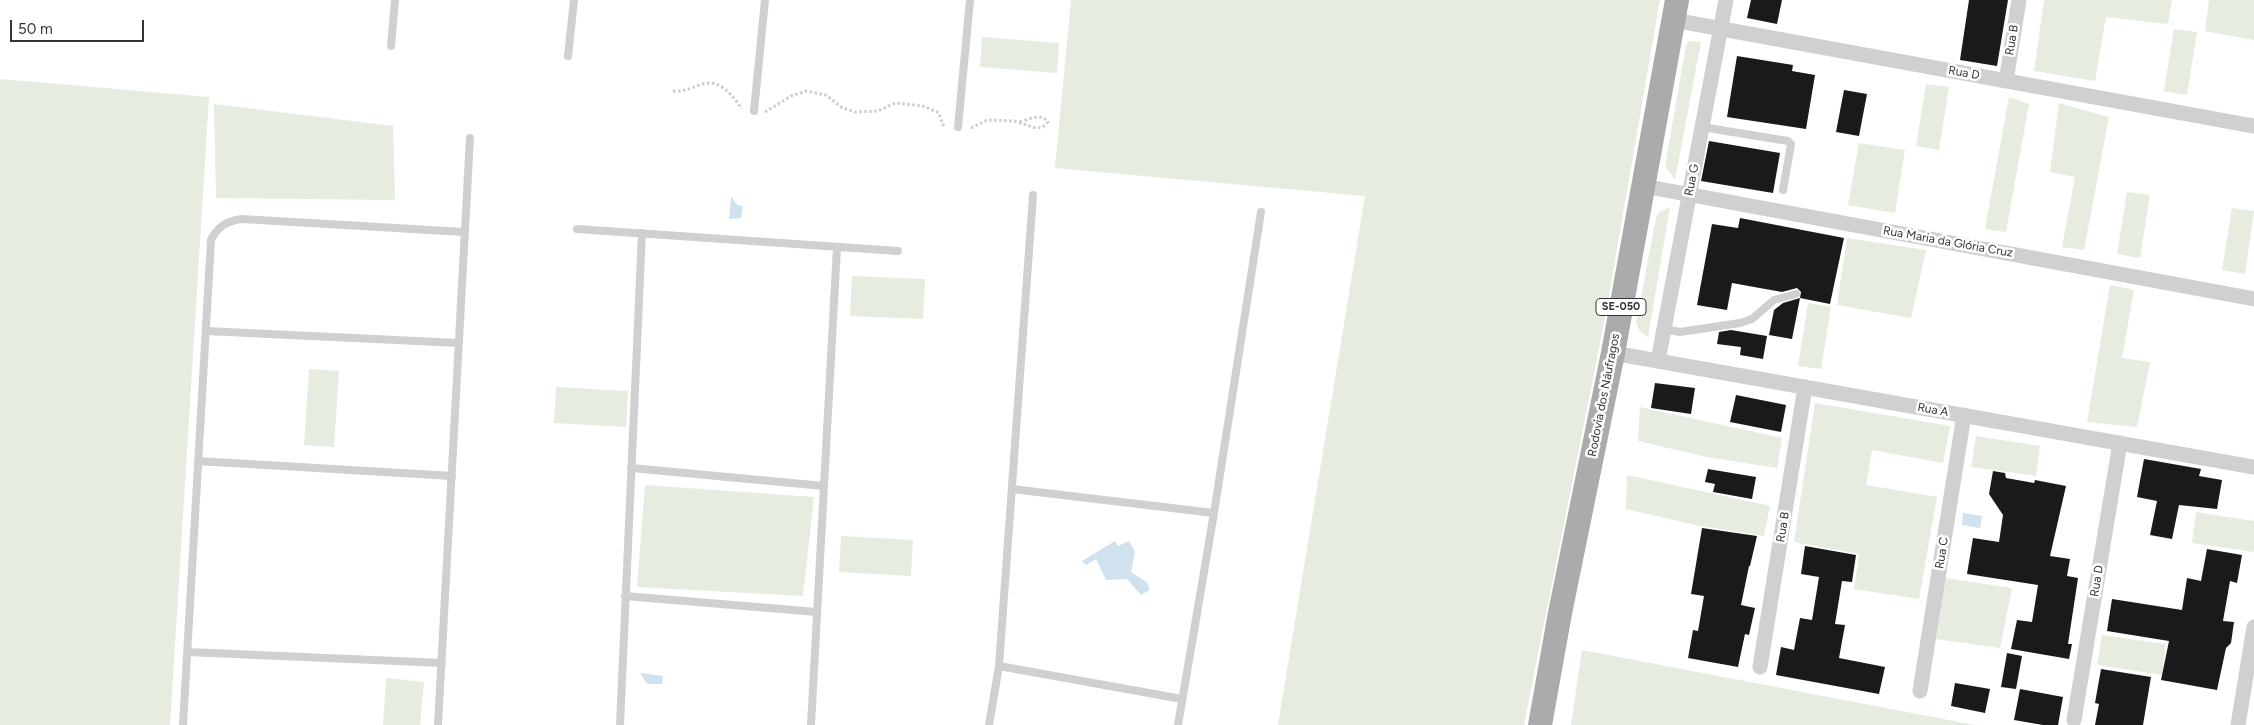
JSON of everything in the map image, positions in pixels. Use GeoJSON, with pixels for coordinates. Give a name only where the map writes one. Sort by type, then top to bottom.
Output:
{"type":"FeatureCollection","features":[{"type":"Feature","properties":{"kind":"main road","name":"Rodovia dos Náufragos"},"geometry":{"type":"LineString","coordinates":[[1560,613],[1613,353],[1675,10]]}},
{"type":"Feature","properties":{"kind":"main road","name":"SE-050"},"geometry":{"type":"LineString","coordinates":[[1540,725],[1560,613]]}},
{"type":"Feature","properties":{"kind":"main road","name":"SE-050"},"geometry":{"type":"LineString","coordinates":[[1554,725],[1560,613]]}},
{"type":"Feature","properties":{"kind":"street","name":"Rua G"},"geometry":{"type":"LineString","coordinates":[[1658,360],[1726,0]]}},
{"type":"Feature","properties":{"kind":"street","name":"Rua B"},"geometry":{"type":"LineString","coordinates":[[2006,81],[2019,0]]}},
{"type":"Feature","properties":{"kind":"street","name":"Rua D"},"geometry":{"type":"LineString","coordinates":[[1675,10],[1720,29],[2254,126]]}},
{"type":"Feature","properties":{"kind":"street","name":"Rua Maria da Glória Cruz"},"geometry":{"type":"LineString","coordinates":[[1643,186],[2254,299]]}},
{"type":"Feature","properties":{"kind":"street","name":"Rua A"},"geometry":{"type":"LineString","coordinates":[[1613,353],[2254,466]]}},
{"type":"Feature","properties":{"kind":"street","name":"Rua B"},"geometry":{"type":"LineString","coordinates":[[1760,667],[1805,387]]}},
{"type":"Feature","properties":{"kind":"street","name":"Rua C"},"geometry":{"type":"LineString","coordinates":[[1920,691],[1964,415]]}},
{"type":"Feature","properties":{"kind":"street","name":"Rua D"},"geometry":{"type":"LineString","coordinates":[[2074,720],[2120,443]]}},
{"type":"Feature","properties":{"kind":"street"},"geometry":{"type":"LineString","coordinates":[[2238,725],[2254,628]]}},
{"type":"Feature","properties":{"kind":"lane"},"geometry":{"type":"LineString","coordinates":[[391,46],[395,0]]}},
{"type":"Feature","properties":{"kind":"lane"},"geometry":{"type":"LineString","coordinates":[[568,56],[574,0]]}},
{"type":"Feature","properties":{"kind":"lane"},"geometry":{"type":"LineString","coordinates":[[754,112],[765,0]]}},
{"type":"Feature","properties":{"kind":"lane"},"geometry":{"type":"LineString","coordinates":[[958,128],[970,0]]}},
{"type":"Feature","properties":{"kind":"lane"},"geometry":{"type":"LineString","coordinates":[[1702,127],[1788,140],[1790,150],[1782,190]]}},
{"type":"Feature","properties":{"kind":"lane"},"geometry":{"type":"LineString","coordinates":[[438,725],[470,138]]}},
{"type":"Feature","properties":{"kind":"lane"},"geometry":{"type":"LineString","coordinates":[[989,725],[999,666],[1033,195]]}},
{"type":"Feature","properties":{"kind":"lane"},"geometry":{"type":"LineString","coordinates":[[1178,725],[1214,513],[1261,212]]}},
{"type":"Feature","properties":{"kind":"lane"},"geometry":{"type":"LineString","coordinates":[[183,725],[206,331],[214,233],[229,220],[242,219],[464,232]]}},
{"type":"Feature","properties":{"kind":"lane"},"geometry":{"type":"LineString","coordinates":[[577,229],[898,251]]}},
{"type":"Feature","properties":{"kind":"lane"},"geometry":{"type":"LineString","coordinates":[[620,725],[642,233]]}},
{"type":"Feature","properties":{"kind":"lane"},"geometry":{"type":"LineString","coordinates":[[811,725],[837,247]]}},
{"type":"Feature","properties":{"kind":"lane"},"geometry":{"type":"LineString","coordinates":[[1664,329],[1680,332],[1740,323],[1752,319],[1774,300],[1796,294]]}},
{"type":"Feature","properties":{"kind":"lane"},"geometry":{"type":"LineString","coordinates":[[206,331],[458,343]]}},
{"type":"Feature","properties":{"kind":"lane"},"geometry":{"type":"LineString","coordinates":[[198,462],[452,476]]}},
{"type":"Feature","properties":{"kind":"lane"},"geometry":{"type":"LineString","coordinates":[[631,468],[824,486]]}},
{"type":"Feature","properties":{"kind":"lane"},"geometry":{"type":"LineString","coordinates":[[1012,489],[1214,513]]}},
{"type":"Feature","properties":{"kind":"lane"},"geometry":{"type":"LineString","coordinates":[[625,596],[817,612]]}},
{"type":"Feature","properties":{"kind":"lane"},"geometry":{"type":"LineString","coordinates":[[188,652],[442,663]]}},
{"type":"Feature","properties":{"kind":"lane"},"geometry":{"type":"LineString","coordinates":[[999,666],[1182,699]]}},
{"type":"Feature","properties":{"kind":"path"},"geometry":{"type":"LineString","coordinates":[[673,91],[684,92],[704,83],[716,84],[725,89],[742,110],[763,113],[776,107],[790,96],[813,91],[826,95],[841,107],[855,112],[878,111],[895,103],[924,106],[941,116],[943,125],[958,128],[971,128],[987,120],[1019,122],[1036,128],[1043,127],[1048,122],[1044,117],[1040,116],[1019,122]]}},
{"type":"Feature","properties":{"kind":"shaded area"},"geometry":{"type":"Polygon","coordinates":[[[1071,0],[1660,0],[1605,318],[1524,725],[1278,725],[1365,196],[1055,168],[1071,0]]]}},
{"type":"Feature","properties":{"kind":"shaded area"},"geometry":{"type":"Polygon","coordinates":[[[2044,0],[2172,0],[2168,24],[2106,17],[2095,81],[2034,71],[2044,0]]]}},
{"type":"Feature","properties":{"kind":"shaded area"},"geometry":{"type":"Polygon","coordinates":[[[2209,0],[2254,0],[2254,40],[2205,31],[2209,0]]]}},
{"type":"Feature","properties":{"kind":"shaded area"},"geometry":{"type":"Polygon","coordinates":[[[2174,29],[2197,32],[2187,95],[2164,91],[2174,29]]]}},
{"type":"Feature","properties":{"kind":"shaded area"},"geometry":{"type":"Polygon","coordinates":[[[982,37],[1059,43],[1057,73],[980,67],[982,37]]]}},
{"type":"Feature","properties":{"kind":"shaded area"},"geometry":{"type":"Polygon","coordinates":[[[1690,41],[1701,42],[1675,180],[1665,166],[1686,45],[1690,41]]]}},
{"type":"Feature","properties":{"kind":"shaded area"},"geometry":{"type":"Polygon","coordinates":[[[0,79],[209,97],[170,725],[0,725],[0,79]]]}},
{"type":"Feature","properties":{"kind":"shaded area"},"geometry":{"type":"Polygon","coordinates":[[[1926,84],[1949,87],[1939,150],[1916,146],[1926,84]]]}},
{"type":"Feature","properties":{"kind":"shaded area"},"geometry":{"type":"Polygon","coordinates":[[[2009,97],[2029,104],[2006,232],[1985,229],[2009,97]]]}},
{"type":"Feature","properties":{"kind":"shaded area"},"geometry":{"type":"Polygon","coordinates":[[[2059,103],[2109,117],[2084,250],[2062,247],[2075,177],[2050,172],[2059,103]]]}},
{"type":"Feature","properties":{"kind":"shaded area"},"geometry":{"type":"Polygon","coordinates":[[[214,104],[393,126],[395,200],[216,198],[214,104]]]}},
{"type":"Feature","properties":{"kind":"shaded area"},"geometry":{"type":"Polygon","coordinates":[[[1859,143],[1905,150],[1895,213],[1848,205],[1859,143]]]}},
{"type":"Feature","properties":{"kind":"shaded area"},"geometry":{"type":"Polygon","coordinates":[[[2127,192],[2150,195],[2140,258],[2117,254],[2127,192]]]}},
{"type":"Feature","properties":{"kind":"shaded area"},"geometry":{"type":"Polygon","coordinates":[[[1670,207],[1648,337],[1640,331],[1636,323],[1656,219],[1658,213],[1670,207]]]}},
{"type":"Feature","properties":{"kind":"shaded area"},"geometry":{"type":"Polygon","coordinates":[[[2232,208],[2254,211],[2245,274],[2222,270],[2232,208]]]}},
{"type":"Feature","properties":{"kind":"shaded area"},"geometry":{"type":"Polygon","coordinates":[[[1847,238],[1926,250],[1911,318],[1837,305],[1847,238]]]}},
{"type":"Feature","properties":{"kind":"shaded area"},"geometry":{"type":"Polygon","coordinates":[[[852,276],[925,279],[923,319],[850,316],[852,276]]]}},
{"type":"Feature","properties":{"kind":"shaded area"},"geometry":{"type":"Polygon","coordinates":[[[2110,285],[2134,290],[2122,358],[2150,362],[2137,427],[2087,422],[2110,285]]]}},
{"type":"Feature","properties":{"kind":"shaded area"},"geometry":{"type":"Polygon","coordinates":[[[1808,303],[1831,307],[1821,369],[1798,366],[1808,303]]]}},
{"type":"Feature","properties":{"kind":"shaded area"},"geometry":{"type":"Polygon","coordinates":[[[309,369],[339,371],[334,447],[304,445],[309,369]]]}},
{"type":"Feature","properties":{"kind":"shaded area"},"geometry":{"type":"Polygon","coordinates":[[[556,387],[628,391],[626,427],[554,423],[556,387]]]}},
{"type":"Feature","properties":{"kind":"shaded area"},"geometry":{"type":"Polygon","coordinates":[[[1815,403],[1950,426],[1943,463],[1872,450],[1866,485],[1937,497],[1919,599],[1854,589],[1859,554],[1794,542],[1815,403]]]}},
{"type":"Feature","properties":{"kind":"shaded area"},"geometry":{"type":"Polygon","coordinates":[[[1640,407],[1782,438],[1777,468],[1707,457],[1638,441],[1640,407]]]}},
{"type":"Feature","properties":{"kind":"shaded area"},"geometry":{"type":"Polygon","coordinates":[[[1976,436],[2040,446],[2036,476],[1971,467],[1976,436]]]}},
{"type":"Feature","properties":{"kind":"shaded area"},"geometry":{"type":"Polygon","coordinates":[[[1627,475],[1770,506],[1764,536],[1695,525],[1626,509],[1627,475]]]}},
{"type":"Feature","properties":{"kind":"shaded area"},"geometry":{"type":"Polygon","coordinates":[[[645,485],[814,497],[803,596],[637,587],[645,485]]]}},
{"type":"Feature","properties":{"kind":"shaded area"},"geometry":{"type":"Polygon","coordinates":[[[2196,512],[2254,521],[2254,552],[2192,543],[2196,512]]]}},
{"type":"Feature","properties":{"kind":"shaded area"},"geometry":{"type":"Polygon","coordinates":[[[841,536],[913,540],[911,576],[839,572],[841,536]]]}},
{"type":"Feature","properties":{"kind":"shaded area"},"geometry":{"type":"Polygon","coordinates":[[[1945,578],[2012,588],[2000,648],[1936,639],[1945,578]]]}},
{"type":"Feature","properties":{"kind":"shaded area"},"geometry":{"type":"Polygon","coordinates":[[[2102,635],[2166,644],[2162,675],[2097,665],[2102,635]]]}},
{"type":"Feature","properties":{"kind":"shaded area"},"geometry":{"type":"Polygon","coordinates":[[[1582,650],[1975,725],[1571,725],[1582,650]]]}},
{"type":"Feature","properties":{"kind":"shaded area"},"geometry":{"type":"Polygon","coordinates":[[[386,678],[424,682],[420,725],[383,725],[386,678]]]}},
{"type":"Feature","properties":{"kind":"water"},"geometry":{"type":"Polygon","coordinates":[[[731,196],[737,205],[743,206],[741,218],[729,219],[731,196]]]}},
{"type":"Feature","properties":{"kind":"water"},"geometry":{"type":"Polygon","coordinates":[[[1963,513],[1982,516],[1980,528],[1962,525],[1963,513]]]}},
{"type":"Feature","properties":{"kind":"water"},"geometry":{"type":"Polygon","coordinates":[[[1115,541],[1118,546],[1129,541],[1135,552],[1131,572],[1147,582],[1150,590],[1141,595],[1127,579],[1106,580],[1096,559],[1086,565],[1082,561],[1115,541]]]}},
{"type":"Feature","properties":{"kind":"water"},"geometry":{"type":"Polygon","coordinates":[[[640,673],[663,676],[662,684],[647,684],[640,673]]]}},
{"type":"Feature","properties":{"kind":"building"},"geometry":{"type":"Polygon","coordinates":[[[1751,0],[1782,0],[1777,24],[1747,18],[1751,0]]]}},
{"type":"Feature","properties":{"kind":"building"},"geometry":{"type":"Polygon","coordinates":[[[1969,0],[2008,0],[1997,66],[1960,60],[1969,0]]]}},
{"type":"Feature","properties":{"kind":"building"},"geometry":{"type":"Polygon","coordinates":[[[1737,56],[1793,65],[1792,71],[1815,75],[1806,129],[1727,117],[1737,56]]]}},
{"type":"Feature","properties":{"kind":"building"},"geometry":{"type":"Polygon","coordinates":[[[1844,90],[1867,94],[1859,136],[1836,132],[1844,90]]]}},
{"type":"Feature","properties":{"kind":"building"},"geometry":{"type":"Polygon","coordinates":[[[1709,141],[1780,153],[1773,193],[1701,181],[1709,141]]]}},
{"type":"Feature","properties":{"kind":"building"},"geometry":{"type":"Polygon","coordinates":[[[1740,218],[1844,238],[1830,304],[1800,298],[1801,292],[1797,288],[1782,292],[1732,283],[1727,310],[1697,305],[1712,224],[1738,228],[1740,218]]]}},
{"type":"Feature","properties":{"kind":"building"},"geometry":{"type":"Polygon","coordinates":[[[1800,298],[1792,339],[1769,335],[1774,310],[1783,303],[1800,298]]]}},
{"type":"Feature","properties":{"kind":"building"},"geometry":{"type":"Polygon","coordinates":[[[1731,330],[1767,336],[1763,359],[1740,355],[1741,347],[1717,344],[1719,332],[1731,330]]]}},
{"type":"Feature","properties":{"kind":"building"},"geometry":{"type":"Polygon","coordinates":[[[1655,383],[1695,388],[1691,414],[1651,408],[1655,383]]]}},
{"type":"Feature","properties":{"kind":"building"},"geometry":{"type":"Polygon","coordinates":[[[1736,395],[1786,405],[1781,432],[1730,422],[1736,395]]]}},
{"type":"Feature","properties":{"kind":"building"},"geometry":{"type":"Polygon","coordinates":[[[2144,459],[2201,469],[2199,476],[2222,480],[2217,509],[2179,505],[2172,539],[2150,535],[2157,501],[2137,497],[2144,459]]]}},
{"type":"Feature","properties":{"kind":"building"},"geometry":{"type":"Polygon","coordinates":[[[1708,469],[1756,477],[1752,499],[1713,492],[1715,484],[1705,482],[1708,469]]]}},
{"type":"Feature","properties":{"kind":"building"},"geometry":{"type":"Polygon","coordinates":[[[1993,471],[2005,473],[2006,478],[2034,483],[2035,480],[2066,486],[2050,556],[2070,559],[2067,576],[2078,578],[2068,644],[2072,644],[2069,659],[2011,649],[2017,620],[2032,622],[2038,585],[1967,574],[1973,538],[1999,542],[2003,515],[1989,494],[1993,471]]]}},
{"type":"Feature","properties":{"kind":"building"},"geometry":{"type":"Polygon","coordinates":[[[1702,528],[1757,536],[1741,605],[1755,608],[1749,635],[1745,634],[1738,667],[1688,658],[1693,630],[1698,631],[1704,596],[1691,594],[1702,528]]]}},
{"type":"Feature","properties":{"kind":"building"},"geometry":{"type":"Polygon","coordinates":[[[1805,546],[1856,555],[1852,582],[1842,581],[1835,624],[1845,625],[1839,658],[1885,667],[1879,694],[1776,675],[1781,647],[1794,650],[1800,618],[1812,620],[1819,577],[1801,574],[1805,546]]]}},
{"type":"Feature","properties":{"kind":"building"},"geometry":{"type":"Polygon","coordinates":[[[2207,549],[2242,555],[2237,583],[2230,581],[2223,621],[2234,622],[2231,643],[2226,648],[2217,690],[2161,680],[2169,641],[2107,631],[2112,599],[2182,610],[2187,578],[2201,581],[2207,549]]]}},
{"type":"Feature","properties":{"kind":"building"},"geometry":{"type":"Polygon","coordinates":[[[2007,653],[2022,656],[2016,689],[2001,687],[2007,653]]]}},
{"type":"Feature","properties":{"kind":"building"},"geometry":{"type":"Polygon","coordinates":[[[2101,669],[2151,677],[2143,725],[2095,725],[2099,704],[2095,703],[2101,669]]]}},
{"type":"Feature","properties":{"kind":"building"},"geometry":{"type":"Polygon","coordinates":[[[1955,683],[1990,689],[1985,713],[1951,706],[1955,683]]]}},
{"type":"Feature","properties":{"kind":"building"},"geometry":{"type":"Polygon","coordinates":[[[2020,689],[2063,697],[2058,725],[2043,725],[2014,720],[2020,689]]]}}]}
